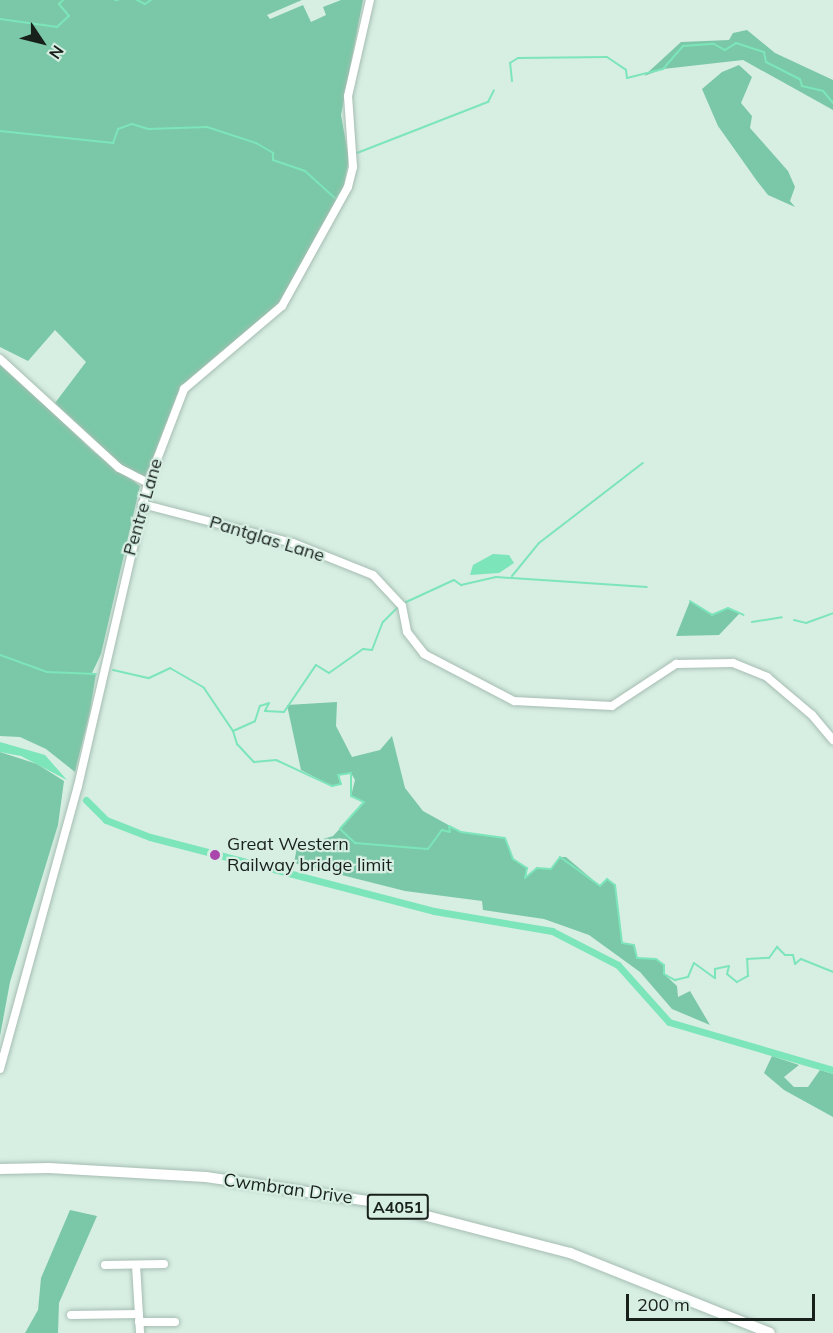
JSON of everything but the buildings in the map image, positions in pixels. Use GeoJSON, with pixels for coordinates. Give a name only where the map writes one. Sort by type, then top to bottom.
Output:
{"type":"FeatureCollection","features":[{"type":"Feature","properties":{"kind":"main road","name":"Cwmbran Drive"},"geometry":{"type":"LineString","coordinates":[[0,1170],[195,1176],[369,1201],[570,1253],[660,1285],[770,1333]]}},
{"type":"Feature","properties":{"kind":"street","name":"Pentre Lane"},"geometry":{"type":"LineString","coordinates":[[0,1069],[78,786],[148,483],[184,389],[282,306],[348,187],[353,169],[348,96],[370,0]]}},
{"type":"Feature","properties":{"kind":"street"},"geometry":{"type":"LineString","coordinates":[[0,359],[119,468],[148,483]]}},
{"type":"Feature","properties":{"kind":"street","name":"Pantglas Lane"},"geometry":{"type":"LineString","coordinates":[[142,504],[293,543],[373,575],[399,602],[407,632],[424,654],[514,701],[612,706],[676,664],[733,663],[767,676],[812,715],[833,740]]}},
{"type":"Feature","properties":{"kind":"street"},"geometry":{"type":"LineString","coordinates":[[105,1266],[164,1264]]}},
{"type":"Feature","properties":{"kind":"street"},"geometry":{"type":"LineString","coordinates":[[136,1265],[140,1333]]}},
{"type":"Feature","properties":{"kind":"street"},"geometry":{"type":"LineString","coordinates":[[71,1315],[175,1322]]}},
{"type":"Feature","properties":{"kind":"shaded area"},"geometry":{"type":"Polygon","coordinates":[[[0,0],[302,0],[267,15],[270,19],[303,5],[311,22],[326,15],[323,7],[341,0],[363,0],[341,115],[349,159],[343,189],[279,303],[177,395],[145,478],[125,468],[55,403],[86,362],[55,330],[28,361],[0,347],[0,0]]]}},
{"type":"Feature","properties":{"kind":"shaded area"},"geometry":{"type":"Polygon","coordinates":[[[747,30],[775,53],[833,80],[833,110],[743,60],[663,69],[644,76],[681,42],[729,40],[733,33],[747,30]]]}},
{"type":"Feature","properties":{"kind":"shaded area"},"geometry":{"type":"Polygon","coordinates":[[[739,65],[752,77],[741,103],[752,116],[750,128],[788,171],[795,187],[790,201],[795,207],[768,195],[718,126],[702,89],[722,72],[739,65]]]}},
{"type":"Feature","properties":{"kind":"shaded area"},"geometry":{"type":"Polygon","coordinates":[[[0,363],[94,452],[140,486],[101,654],[92,673],[96,674],[90,711],[75,772],[46,749],[20,737],[0,736],[0,363]]]}},
{"type":"Feature","properties":{"kind":"shaded area"},"geometry":{"type":"Polygon","coordinates":[[[493,554],[509,555],[514,563],[499,573],[470,575],[473,565],[493,554]]]}},
{"type":"Feature","properties":{"kind":"shaded area"},"geometry":{"type":"Polygon","coordinates":[[[690,601],[712,614],[728,608],[740,613],[719,635],[676,636],[690,601]]]}},
{"type":"Feature","properties":{"kind":"shaded area"},"geometry":{"type":"Polygon","coordinates":[[[337,702],[336,726],[352,757],[380,750],[392,736],[405,788],[423,811],[461,832],[505,838],[513,859],[527,868],[526,877],[537,868],[551,869],[560,857],[566,857],[600,886],[607,879],[615,885],[622,943],[634,945],[637,958],[656,959],[664,965],[664,974],[677,986],[678,997],[690,991],[710,1025],[672,1009],[640,972],[589,935],[544,919],[483,910],[482,901],[405,891],[294,863],[297,847],[333,836],[364,803],[351,796],[355,780],[351,773],[339,775],[341,784],[332,786],[301,770],[287,705],[337,702]]]}},
{"type":"Feature","properties":{"kind":"shaded area"},"geometry":{"type":"Polygon","coordinates":[[[0,742],[45,755],[67,780],[21,756],[0,752],[0,742]]]}},
{"type":"Feature","properties":{"kind":"shaded area"},"geometry":{"type":"Polygon","coordinates":[[[0,752],[37,764],[64,781],[58,825],[10,982],[0,1036],[0,752]]]}},
{"type":"Feature","properties":{"kind":"shaded area"},"geometry":{"type":"Polygon","coordinates":[[[772,1056],[799,1065],[784,1077],[794,1087],[808,1087],[820,1070],[833,1074],[833,1117],[784,1090],[764,1073],[772,1056]]]}},
{"type":"Feature","properties":{"kind":"shaded area"},"geometry":{"type":"Polygon","coordinates":[[[70,1210],[97,1216],[59,1303],[58,1333],[25,1333],[38,1310],[41,1278],[70,1210]]]}},
{"type":"Feature","properties":{"kind":"waterway"},"geometry":{"type":"LineString","coordinates":[[0,19],[57,27],[69,16],[59,4],[63,0]]}},
{"type":"Feature","properties":{"kind":"waterway"},"geometry":{"type":"LineString","coordinates":[[137,0],[145,4],[151,0]]}},
{"type":"Feature","properties":{"kind":"waterway"},"geometry":{"type":"LineString","coordinates":[[512,81],[510,63],[518,58],[607,57],[626,70],[627,78],[663,69],[683,46],[714,44],[725,50],[736,43],[764,52],[766,62],[800,79],[802,86],[823,91],[833,103]]}},
{"type":"Feature","properties":{"kind":"waterway"},"geometry":{"type":"LineString","coordinates":[[357,153],[488,102],[494,90]]}},
{"type":"Feature","properties":{"kind":"waterway"},"geometry":{"type":"LineString","coordinates":[[0,131],[113,143],[118,129],[132,124],[148,129],[207,127],[256,143],[273,153],[273,160],[305,171],[336,199],[340,193]]}},
{"type":"Feature","properties":{"kind":"waterway"},"geometry":{"type":"LineString","coordinates":[[512,576],[539,543],[643,463]]}},
{"type":"Feature","properties":{"kind":"waterway"},"geometry":{"type":"LineString","coordinates":[[404,603],[454,580],[461,585],[496,577],[647,587]]}},
{"type":"Feature","properties":{"kind":"waterway"},"geometry":{"type":"LineString","coordinates":[[690,601],[712,615],[728,608],[744,615]]}},
{"type":"Feature","properties":{"kind":"waterway"},"geometry":{"type":"LineString","coordinates":[[113,670],[149,678],[170,668],[204,688],[233,731],[255,721],[260,706],[269,703],[265,711],[284,712],[316,665],[329,673],[363,649],[372,650],[383,622],[399,606]]}},
{"type":"Feature","properties":{"kind":"waterway"},"geometry":{"type":"LineString","coordinates":[[794,620],[806,623],[833,613]]}},
{"type":"Feature","properties":{"kind":"waterway"},"geometry":{"type":"LineString","coordinates":[[752,622],[782,617]]}},
{"type":"Feature","properties":{"kind":"waterway"},"geometry":{"type":"LineString","coordinates":[[0,655],[47,672],[96,674]]}},
{"type":"Feature","properties":{"kind":"waterway"},"geometry":{"type":"LineString","coordinates":[[233,731],[237,744],[254,762],[276,760],[332,786],[341,784],[338,775],[351,773],[351,796],[364,802],[340,829],[355,843],[428,849],[442,830],[450,832],[449,826],[461,832],[505,838],[513,859],[527,868],[525,878],[537,868],[551,869],[560,857],[600,886],[607,879],[615,885],[622,943],[634,945],[637,958],[656,959],[664,965],[664,974],[675,980],[688,977],[694,963],[715,978],[715,969],[729,966],[727,974],[737,982],[748,976],[747,959],[769,958],[777,947],[785,955],[793,955],[795,964],[801,959],[833,972]]}},
{"type":"Feature","properties":{"kind":"waterway"},"geometry":{"type":"LineString","coordinates":[[86,800],[106,820],[150,837],[434,911],[552,931],[618,965],[669,1022],[833,1070]]}},
{"type":"Feature","properties":{"kind":"place","name":"Great Western Railway bridge limit"},"geometry":{"type":"Point","coordinates":[215,855]}}]}
